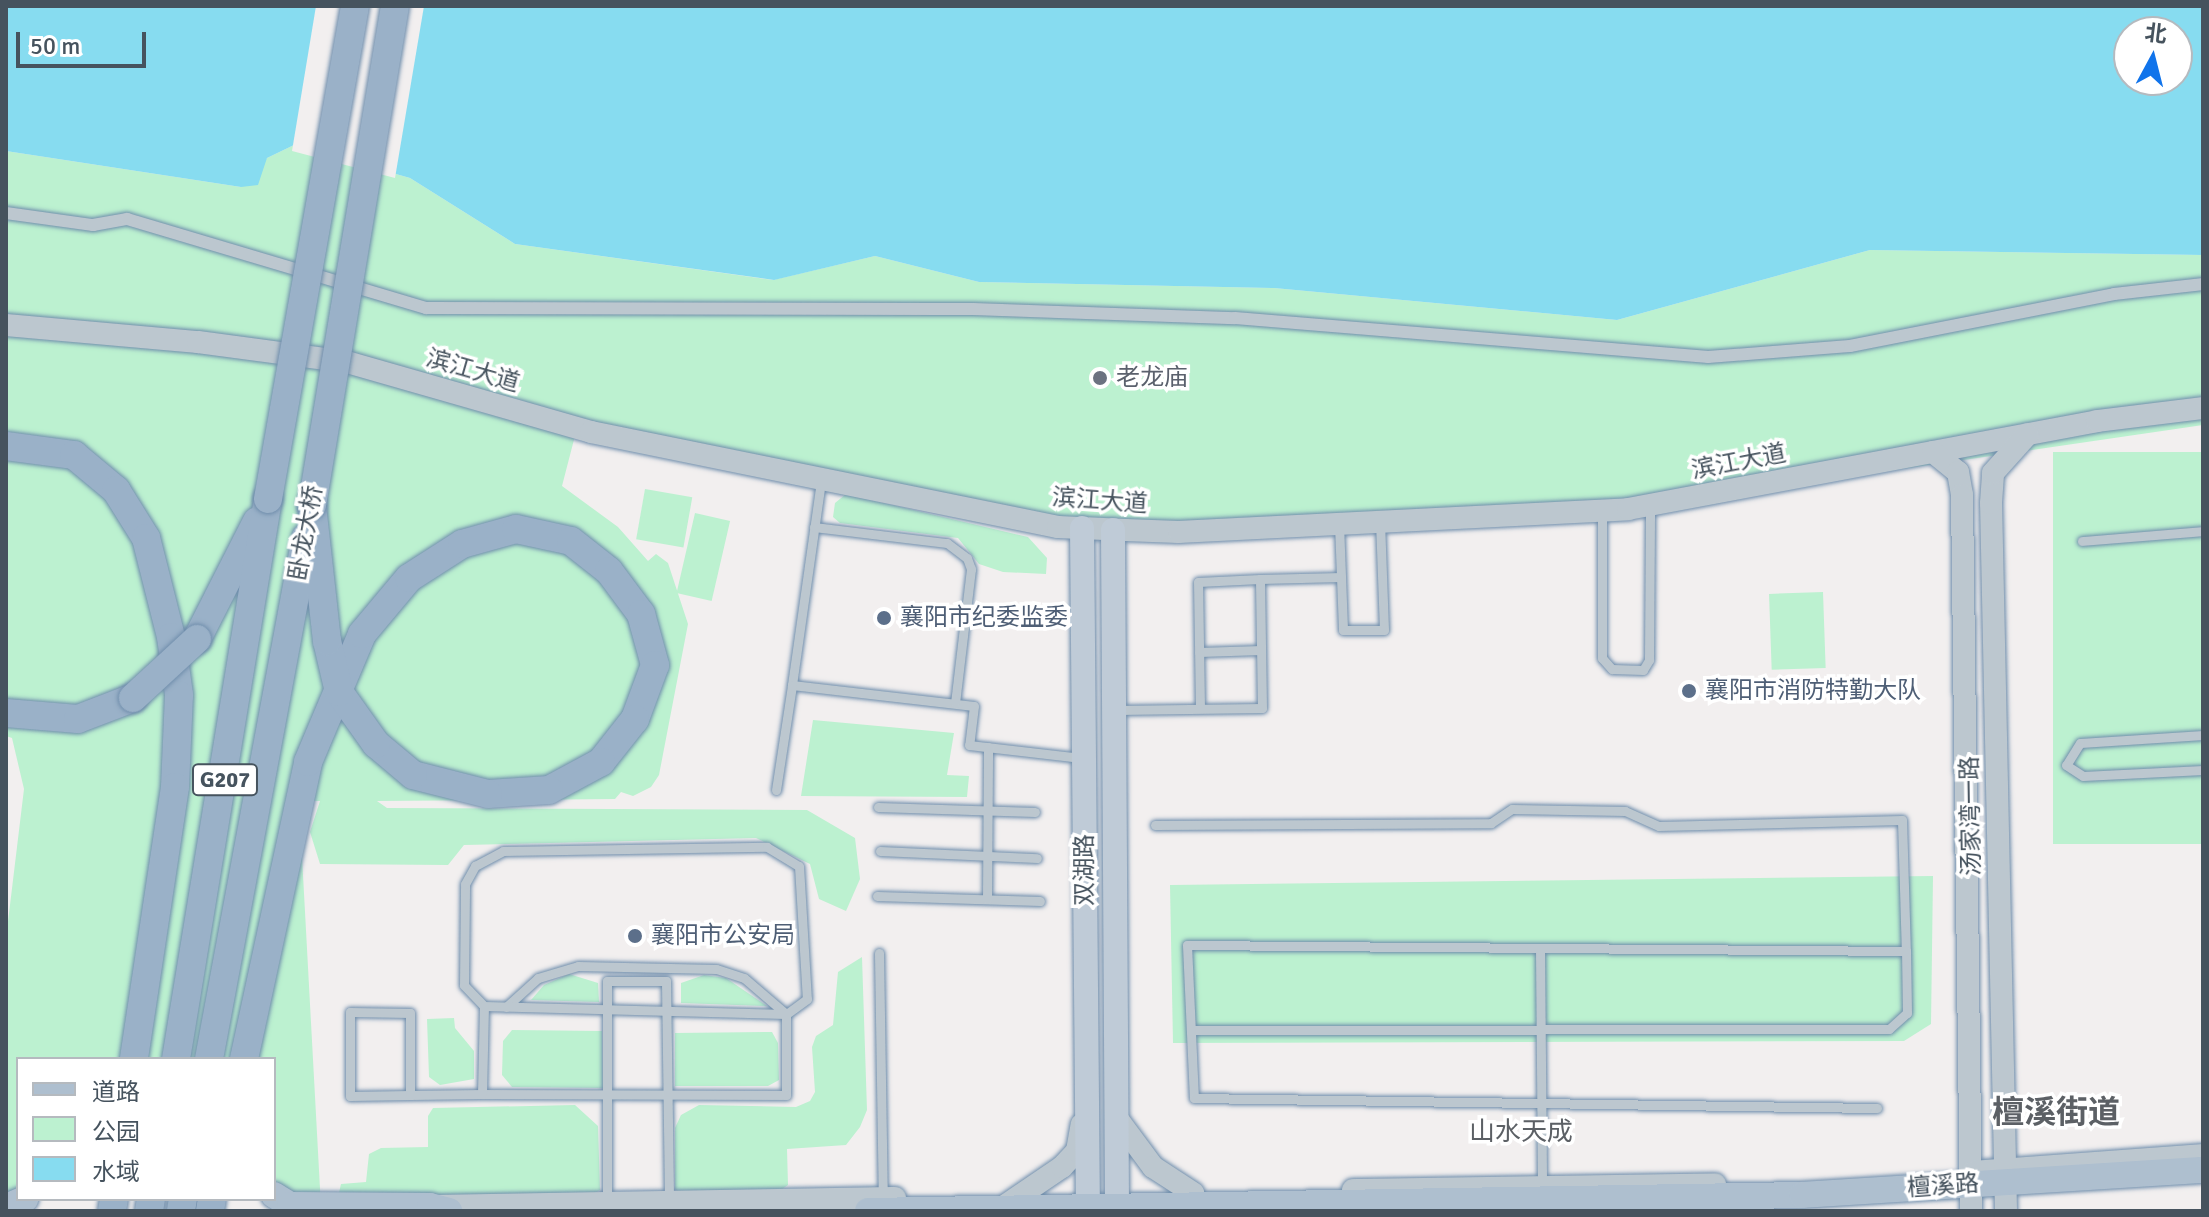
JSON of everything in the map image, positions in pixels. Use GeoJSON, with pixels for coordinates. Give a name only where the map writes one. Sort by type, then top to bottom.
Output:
{"type":"FeatureCollection","features":[{"type":"Feature","properties":{"kind":"highway","name":"卧龙大桥"},"geometry":{"type":"LineString","coordinates":[[176,1057],[268,499],[355,6]]}},
{"type":"Feature","properties":{"kind":"highway","name":"卧龙大桥"},"geometry":{"type":"LineString","coordinates":[[209,1057],[312,505],[395,6]]}},
{"type":"Feature","properties":{"kind":"highway"},"geometry":{"type":"LineString","coordinates":[[6,446],[74,455],[116,490],[146,538],[171,637],[179,695],[175,787],[134,1057]]}},
{"type":"Feature","properties":{"kind":"highway"},"geometry":{"type":"LineString","coordinates":[[6,713],[78,719],[133,698],[197,639],[268,499]]}},
{"type":"Feature","properties":{"kind":"highway"},"geometry":{"type":"LineString","coordinates":[[244,1057],[308,762],[332,705],[338,690],[350,663],[362,634],[409,578],[462,544],[516,529],[571,541],[609,571],[641,614],[655,665],[635,719],[601,762],[549,790],[488,794],[413,775],[376,744],[339,692],[338,690],[336,679],[327,641],[312,505]]}},
{"type":"Feature","properties":{"kind":"main road","name":"双湖路"},"geometry":{"type":"LineString","coordinates":[[1082,528],[1088,1204]]}},
{"type":"Feature","properties":{"kind":"main road","name":"双湖路"},"geometry":{"type":"LineString","coordinates":[[1113,530],[1117,1204]]}},
{"type":"Feature","properties":{"kind":"main road","name":"檀溪路"},"geometry":{"type":"LineString","coordinates":[[876,1204],[1117,1204],[1542,1193],[1802,1195],[1970,1178],[2203,1170]]}},
{"type":"Feature","properties":{"kind":"main road"},"geometry":{"type":"LineString","coordinates":[[276,1196],[290,1205],[440,1208]]}},
{"type":"Feature","properties":{"kind":"street"},"geometry":{"type":"LineString","coordinates":[[6,213],[93,225],[127,219],[426,308],[973,309],[1235,318],[1708,357],[1850,346],[2114,294],[2203,284]]}},
{"type":"Feature","properties":{"kind":"street","name":"滨江大道"},"geometry":{"type":"LineString","coordinates":[[6,325],[198,342],[347,362],[591,432],[1082,528],[1113,530],[1179,532],[1602,511],[1650,505],[2029,433],[2203,408]]}},
{"type":"Feature","properties":{"kind":"street","name":"汤家湾一路"},"geometry":{"type":"LineString","coordinates":[[2006,1211],[1991,503],[1993,473],[2029,433]]}},
{"type":"Feature","properties":{"kind":"street","name":"汤家湾一路"},"geometry":{"type":"LineString","coordinates":[[1933,452],[1958,472],[1962,495],[1971,1211]]}},
{"type":"Feature","properties":{"kind":"street"},"geometry":{"type":"LineString","coordinates":[[1011,1202],[1077,1151],[1087,1099]]}},
{"type":"Feature","properties":{"kind":"street"},"geometry":{"type":"LineString","coordinates":[[1116,1117],[1153,1167],[1193,1193]]}},
{"type":"Feature","properties":{"kind":"street"},"geometry":{"type":"LineString","coordinates":[[2005,1176],[2203,1155]]}},
{"type":"Feature","properties":{"kind":"street"},"geometry":{"type":"LineString","coordinates":[[1117,1204],[1193,1193],[1542,1193]]}},
{"type":"Feature","properties":{"kind":"street"},"geometry":{"type":"LineString","coordinates":[[440,1208],[669,1202],[876,1204]]}},
{"type":"Feature","properties":{"kind":"lane"},"geometry":{"type":"LineString","coordinates":[[776,790],[821,477]]}},
{"type":"Feature","properties":{"kind":"lane"},"geometry":{"type":"LineString","coordinates":[[1602,511],[1602,658],[1612,669],[1643,670],[1649,660],[1650,505]]}},
{"type":"Feature","properties":{"kind":"lane"},"geometry":{"type":"LineString","coordinates":[[1339,524],[1343,630],[1384,630],[1380,522]]}},
{"type":"Feature","properties":{"kind":"lane"},"geometry":{"type":"LineString","coordinates":[[814,527],[947,543],[967,558],[971,569],[955,703]]}},
{"type":"Feature","properties":{"kind":"lane"},"geometry":{"type":"LineString","coordinates":[[2082,541],[2203,531]]}},
{"type":"Feature","properties":{"kind":"lane"},"geometry":{"type":"LineString","coordinates":[[1200,708],[1198,582],[1341,577]]}},
{"type":"Feature","properties":{"kind":"lane"},"geometry":{"type":"LineString","coordinates":[[1114,710],[1262,708],[1260,579]]}},
{"type":"Feature","properties":{"kind":"lane"},"geometry":{"type":"LineString","coordinates":[[1199,652],[1261,650]]}},
{"type":"Feature","properties":{"kind":"lane"},"geometry":{"type":"LineString","coordinates":[[792,685],[974,706],[969,745],[1084,759]]}},
{"type":"Feature","properties":{"kind":"lane"},"geometry":{"type":"LineString","coordinates":[[2203,735],[2080,743],[2066,765],[2083,776],[2203,770]]}},
{"type":"Feature","properties":{"kind":"lane"},"geometry":{"type":"LineString","coordinates":[[987,899],[988,747]]}},
{"type":"Feature","properties":{"kind":"lane"},"geometry":{"type":"LineString","coordinates":[[878,807],[1035,812]]}},
{"type":"Feature","properties":{"kind":"lane"},"geometry":{"type":"LineString","coordinates":[[1155,825],[1491,823],[1512,809],[1625,811],[1659,826],[1902,820],[1907,1013],[1889,1029],[1191,1030]]}},
{"type":"Feature","properties":{"kind":"lane"},"geometry":{"type":"LineString","coordinates":[[767,847],[799,866],[807,999],[786,1014],[484,1006],[464,985],[465,884],[475,866],[503,851],[767,847]]}},
{"type":"Feature","properties":{"kind":"lane"},"geometry":{"type":"LineString","coordinates":[[880,851],[1037,858]]}},
{"type":"Feature","properties":{"kind":"lane"},"geometry":{"type":"LineString","coordinates":[[877,896],[1040,901]]}},
{"type":"Feature","properties":{"kind":"lane"},"geometry":{"type":"LineString","coordinates":[[1877,1108],[1194,1098],[1187,945],[1906,951]]}},
{"type":"Feature","properties":{"kind":"lane"},"geometry":{"type":"LineString","coordinates":[[1540,949],[1542,1193]]}},
{"type":"Feature","properties":{"kind":"lane"},"geometry":{"type":"LineString","coordinates":[[876,1204],[879,953]]}},
{"type":"Feature","properties":{"kind":"lane"},"geometry":{"type":"LineString","coordinates":[[410,1095],[410,1013],[350,1012],[350,1096],[786,1095],[786,1014],[744,978],[716,969],[578,966],[538,978],[506,1007]]}},
{"type":"Feature","properties":{"kind":"lane"},"geometry":{"type":"LineString","coordinates":[[607,1203],[607,981],[666,981],[669,1202]]}},
{"type":"Feature","properties":{"kind":"lane"},"geometry":{"type":"LineString","coordinates":[[482,1094],[484,1006]]}},
{"type":"Feature","properties":{"kind":"green space"},"geometry":{"type":"Polygon","coordinates":[[[294,145],[410,178],[515,244],[773,280],[875,256],[979,282],[1274,288],[1617,320],[1870,250],[2203,255],[2203,425],[1628,509],[1082,528],[577,428],[562,486],[618,527],[648,561],[656,554],[668,563],[688,624],[659,775],[651,787],[633,796],[621,792],[615,799],[377,801],[387,808],[807,810],[855,838],[860,879],[846,911],[819,899],[810,864],[756,838],[464,845],[448,865],[320,864],[310,832],[320,801],[299,801],[321,1207],[276,1196],[276,1057],[16,1057],[16,1200],[6,1205],[6,938],[24,789],[12,738],[6,736],[6,151],[241,187],[267,158],[294,145]]]}},
{"type":"Feature","properties":{"kind":"green space"},"geometry":{"type":"Polygon","coordinates":[[[2053,452],[2203,452],[2203,844],[2053,844],[2053,452]]]}},
{"type":"Feature","properties":{"kind":"green space"},"geometry":{"type":"Polygon","coordinates":[[[645,489],[692,497],[683,548],[636,539],[645,489]]]}},
{"type":"Feature","properties":{"kind":"green space"},"geometry":{"type":"Polygon","coordinates":[[[846,494],[1028,537],[1047,558],[1046,574],[1003,572],[979,564],[958,538],[840,523],[833,517],[835,503],[846,494]]]}},
{"type":"Feature","properties":{"kind":"green space"},"geometry":{"type":"Polygon","coordinates":[[[695,513],[730,521],[712,601],[677,593],[695,513]]]}},
{"type":"Feature","properties":{"kind":"green space"},"geometry":{"type":"Polygon","coordinates":[[[1823,592],[1826,668],[1772,670],[1769,594],[1823,592]]]}},
{"type":"Feature","properties":{"kind":"green space"},"geometry":{"type":"Polygon","coordinates":[[[813,720],[954,733],[947,775],[969,776],[967,797],[801,796],[813,720]]]}},
{"type":"Feature","properties":{"kind":"green space"},"geometry":{"type":"Polygon","coordinates":[[[1933,876],[1931,1024],[1904,1041],[1173,1043],[1170,885],[1933,876]]]}},
{"type":"Feature","properties":{"kind":"green space"},"geometry":{"type":"Polygon","coordinates":[[[862,957],[867,1110],[860,1127],[846,1145],[787,1149],[788,1185],[778,1192],[681,1194],[675,1189],[675,1128],[681,1115],[699,1105],[796,1107],[810,1101],[815,1092],[812,1047],[816,1036],[833,1025],[838,972],[862,957]]]}},
{"type":"Feature","properties":{"kind":"green space"},"geometry":{"type":"Polygon","coordinates":[[[569,974],[598,983],[599,1002],[531,1000],[544,985],[569,974]]]}},
{"type":"Feature","properties":{"kind":"green space"},"geometry":{"type":"Polygon","coordinates":[[[704,975],[726,978],[767,1006],[681,1003],[681,983],[704,975]]]}},
{"type":"Feature","properties":{"kind":"green space"},"geometry":{"type":"Polygon","coordinates":[[[454,1018],[455,1028],[474,1051],[474,1079],[440,1085],[429,1077],[427,1019],[454,1018]]]}},
{"type":"Feature","properties":{"kind":"green space"},"geometry":{"type":"Polygon","coordinates":[[[512,1030],[602,1031],[603,1088],[512,1087],[502,1075],[503,1041],[512,1030]]]}},
{"type":"Feature","properties":{"kind":"green space"},"geometry":{"type":"Polygon","coordinates":[[[772,1032],[778,1043],[779,1080],[768,1086],[675,1086],[675,1033],[772,1032]]]}},
{"type":"Feature","properties":{"kind":"green space"},"geometry":{"type":"Polygon","coordinates":[[[575,1105],[598,1126],[600,1190],[590,1196],[338,1197],[341,1184],[366,1182],[369,1154],[381,1148],[428,1147],[428,1116],[433,1108],[575,1105]]]}},
{"type":"Feature","properties":{"kind":"water"},"geometry":{"type":"Polygon","coordinates":[[[6,6],[2203,6],[2203,255],[1870,250],[1617,320],[1274,288],[979,282],[875,256],[774,280],[515,244],[410,178],[294,145],[267,158],[258,185],[241,187],[6,151],[6,6]]]}},
{"type":"Feature","properties":{"kind":"pier"},"geometry":{"type":"Polygon","coordinates":[[[316,6],[424,6],[395,178],[292,151],[316,6]]]}},
{"type":"Feature","properties":{"kind":"place","name":"老龙庙"},"geometry":{"type":"Point","coordinates":[1100,378]}},
{"type":"Feature","properties":{"kind":"place","name":"襄阳市纪委监委"},"geometry":{"type":"Point","coordinates":[884,618]}},
{"type":"Feature","properties":{"kind":"place","name":"襄阳市消防特勤大队"},"geometry":{"type":"Point","coordinates":[1689,691]}},
{"type":"Feature","properties":{"kind":"place","name":"襄阳市公安局"},"geometry":{"type":"Point","coordinates":[635,936]}},
{"type":"Feature","properties":{"kind":"district","name":"檀溪街道"},"geometry":{"type":"Point","coordinates":[2056,1113]}},
{"type":"Feature","properties":{"kind":"district","name":"山水天成"},"geometry":{"type":"Point","coordinates":[1521,1133]}}]}
